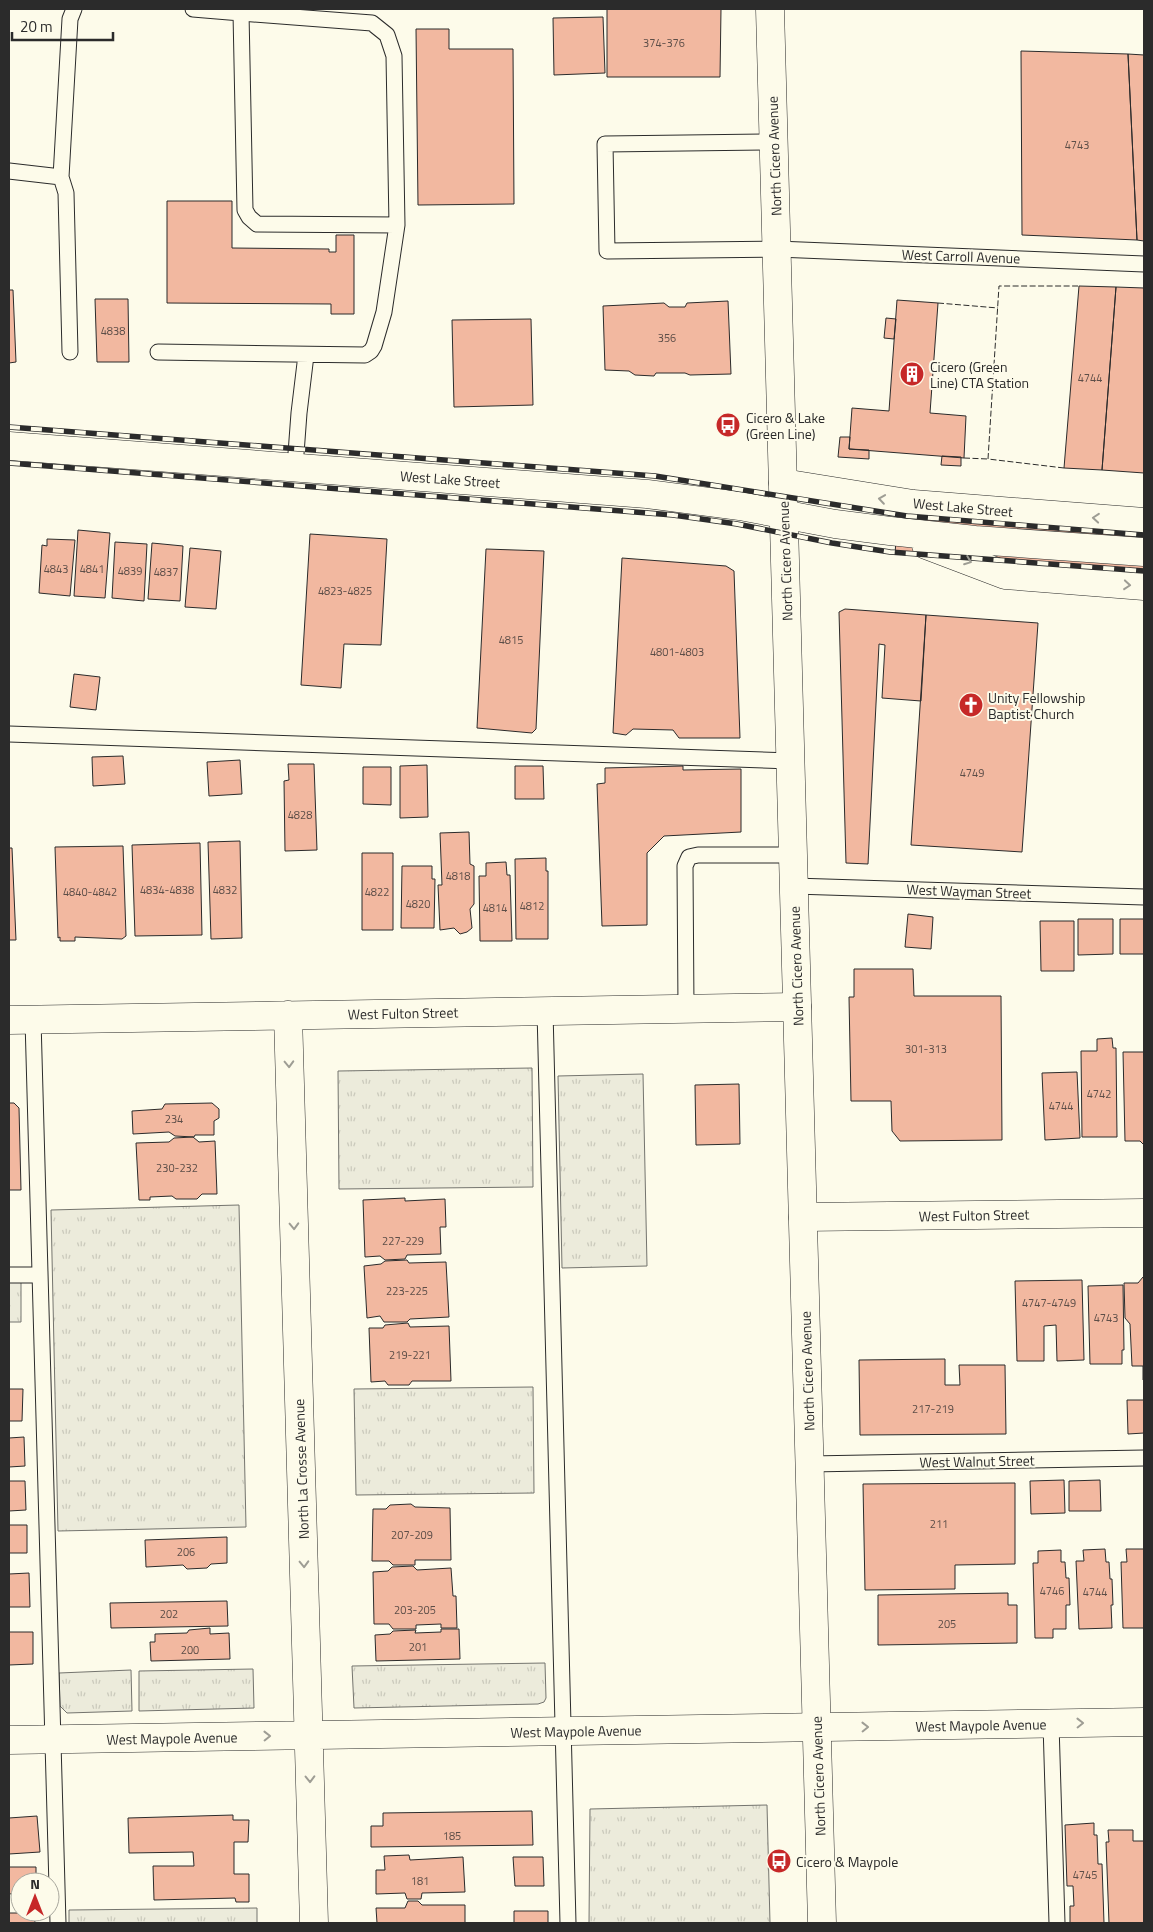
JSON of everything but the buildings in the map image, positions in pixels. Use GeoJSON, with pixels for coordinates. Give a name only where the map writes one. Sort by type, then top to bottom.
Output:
{"type":"FeatureCollection","features":[{"type":"Feature","properties":{"kind":"main road","name":"North Cicero Avenue"},"geometry":{"type":"LineString","coordinates":[[770,9],[822,1923]]}},
{"type":"Feature","properties":{"kind":"main road","name":"West Lake Street"},"geometry":{"type":"LineString","coordinates":[[9,446],[647,494],[740,506],[835,524],[890,531],[975,540],[1144,552]]}},
{"type":"Feature","properties":{"kind":"main road","name":"West Lake Street"},"geometry":{"type":"LineString","coordinates":[[783,483],[913,504],[1144,522]]}},
{"type":"Feature","properties":{"kind":"main road","name":"West Lake Street"},"geometry":{"type":"LineString","coordinates":[[890,531],[1005,575],[1144,586]]}},
{"type":"Feature","properties":{"kind":"main road","name":"West Fulton Street"},"geometry":{"type":"LineString","coordinates":[[21,1020],[798,1007]]}},
{"type":"Feature","properties":{"kind":"main road","name":"North La Crosse Avenue"},"geometry":{"type":"LineString","coordinates":[[288,1015],[314,1923]]}},
{"type":"Feature","properties":{"kind":"main road","name":"West Fulton Street"},"geometry":{"type":"LineString","coordinates":[[803,1217],[1144,1214]]}},
{"type":"Feature","properties":{"kind":"main road","name":"West Maypole Avenue"},"geometry":{"type":"LineString","coordinates":[[9,1740],[1144,1722]]}},
{"type":"Feature","properties":{"kind":"lane"},"geometry":{"type":"LineString","coordinates":[[70,352],[66,193],[61,176],[70,19],[74,9]]}},
{"type":"Feature","properties":{"kind":"lane"},"geometry":{"type":"LineString","coordinates":[[158,352],[365,355],[374,346],[384,312],[397,225],[394,56],[387,35],[372,23],[366,22],[193,9]]}},
{"type":"Feature","properties":{"kind":"lane"},"geometry":{"type":"LineString","coordinates":[[241,12],[245,210],[249,217],[257,224],[397,225]]}},
{"type":"Feature","properties":{"kind":"lane","name":"West Carroll Avenue"},"geometry":{"type":"LineString","coordinates":[[774,142],[605,144],[607,251],[777,249],[1144,264]]}},
{"type":"Feature","properties":{"kind":"lane"},"geometry":{"type":"LineString","coordinates":[[9,172],[61,176]]}},
{"type":"Feature","properties":{"kind":"lane"},"geometry":{"type":"LineString","coordinates":[[295,467],[306,355]]}},
{"type":"Feature","properties":{"kind":"lane"},"geometry":{"type":"LineString","coordinates":[[9,734],[791,760]]}},
{"type":"Feature","properties":{"kind":"lane"},"geometry":{"type":"LineString","coordinates":[[686,1008],[685,866],[689,857],[698,855],[793,855]]}},
{"type":"Feature","properties":{"kind":"lane","name":"West Wayman Street"},"geometry":{"type":"LineString","coordinates":[[794,886],[1144,897]]}},
{"type":"Feature","properties":{"kind":"lane"},"geometry":{"type":"LineString","coordinates":[[545,1011],[568,1923]]}},
{"type":"Feature","properties":{"kind":"lane"},"geometry":{"type":"LineString","coordinates":[[21,1020],[40,1274],[58,1923]]}},
{"type":"Feature","properties":{"kind":"lane"},"geometry":{"type":"LineString","coordinates":[[9,1275],[40,1274]]}},
{"type":"Feature","properties":{"kind":"lane","name":"West Walnut Street"},"geometry":{"type":"LineString","coordinates":[[810,1464],[1144,1458]]}},
{"type":"Feature","properties":{"kind":"lane"},"geometry":{"type":"LineString","coordinates":[[1051,1724],[1057,1923]]}},
{"type":"Feature","properties":{"kind":"green space"},"geometry":{"type":"Polygon","coordinates":[[[532,1068],[533,1187],[339,1189],[338,1071],[532,1068]]]}},
{"type":"Feature","properties":{"kind":"green space"},"geometry":{"type":"Polygon","coordinates":[[[643,1074],[647,1266],[562,1268],[558,1076],[643,1074]]]}},
{"type":"Feature","properties":{"kind":"green space"},"geometry":{"type":"Polygon","coordinates":[[[239,1205],[246,1527],[58,1531],[51,1210],[239,1205]]]}},
{"type":"Feature","properties":{"kind":"green space"},"geometry":{"type":"Polygon","coordinates":[[[21,1278],[21,1322],[9,1322],[9,1279],[21,1278]]]}},
{"type":"Feature","properties":{"kind":"green space"},"geometry":{"type":"Polygon","coordinates":[[[533,1387],[534,1493],[356,1495],[354,1389],[533,1387]]]}},
{"type":"Feature","properties":{"kind":"green space"},"geometry":{"type":"Polygon","coordinates":[[[545,1663],[546,1698],[544,1702],[538,1704],[354,1708],[352,1666],[545,1663]]]}},
{"type":"Feature","properties":{"kind":"green space"},"geometry":{"type":"Polygon","coordinates":[[[253,1669],[254,1708],[139,1711],[139,1671],[253,1669]]]}},
{"type":"Feature","properties":{"kind":"green space"},"geometry":{"type":"Polygon","coordinates":[[[131,1670],[132,1711],[67,1713],[60,1706],[59,1673],[131,1670]]]}},
{"type":"Feature","properties":{"kind":"green space"},"geometry":{"type":"Polygon","coordinates":[[[767,1805],[770,1923],[589,1923],[590,1809],[767,1805]]]}},
{"type":"Feature","properties":{"kind":"green space"},"geometry":{"type":"Polygon","coordinates":[[[257,1908],[257,1923],[69,1923],[69,1910],[257,1908]]]}},
{"type":"Feature","properties":{"kind":"railway"},"geometry":{"type":"LineString","coordinates":[[9,427],[655,476],[907,516],[1144,535]]}},
{"type":"Feature","properties":{"kind":"railway"},"geometry":{"type":"LineString","coordinates":[[9,463],[673,515],[737,524],[832,543],[890,552],[1144,571]]}},
{"type":"Feature","properties":{"kind":"fence"},"geometry":{"type":"LineString","coordinates":[[1064,468],[988,459],[999,286],[1079,286]]}},
{"type":"Feature","properties":{"kind":"fence"},"geometry":{"type":"LineString","coordinates":[[938,303],[998,308]]}},
{"type":"Feature","properties":{"kind":"fence"},"geometry":{"type":"LineString","coordinates":[[964,458],[988,459]]}},
{"type":"Feature","properties":{"kind":"place","name":"Cicero (Green Line) CTA Station"},"geometry":{"type":"Point","coordinates":[912,374]}},
{"type":"Feature","properties":{"kind":"place","name":"Cicero & Lake (Green Line)"},"geometry":{"type":"Point","coordinates":[728,425]}},
{"type":"Feature","properties":{"kind":"place","name":"Unity Fellowship Baptist Church"},"geometry":{"type":"Point","coordinates":[971,705]}},
{"type":"Feature","properties":{"kind":"place","name":"Cicero & Maypole"},"geometry":{"type":"Point","coordinates":[779,1861]}}]}
